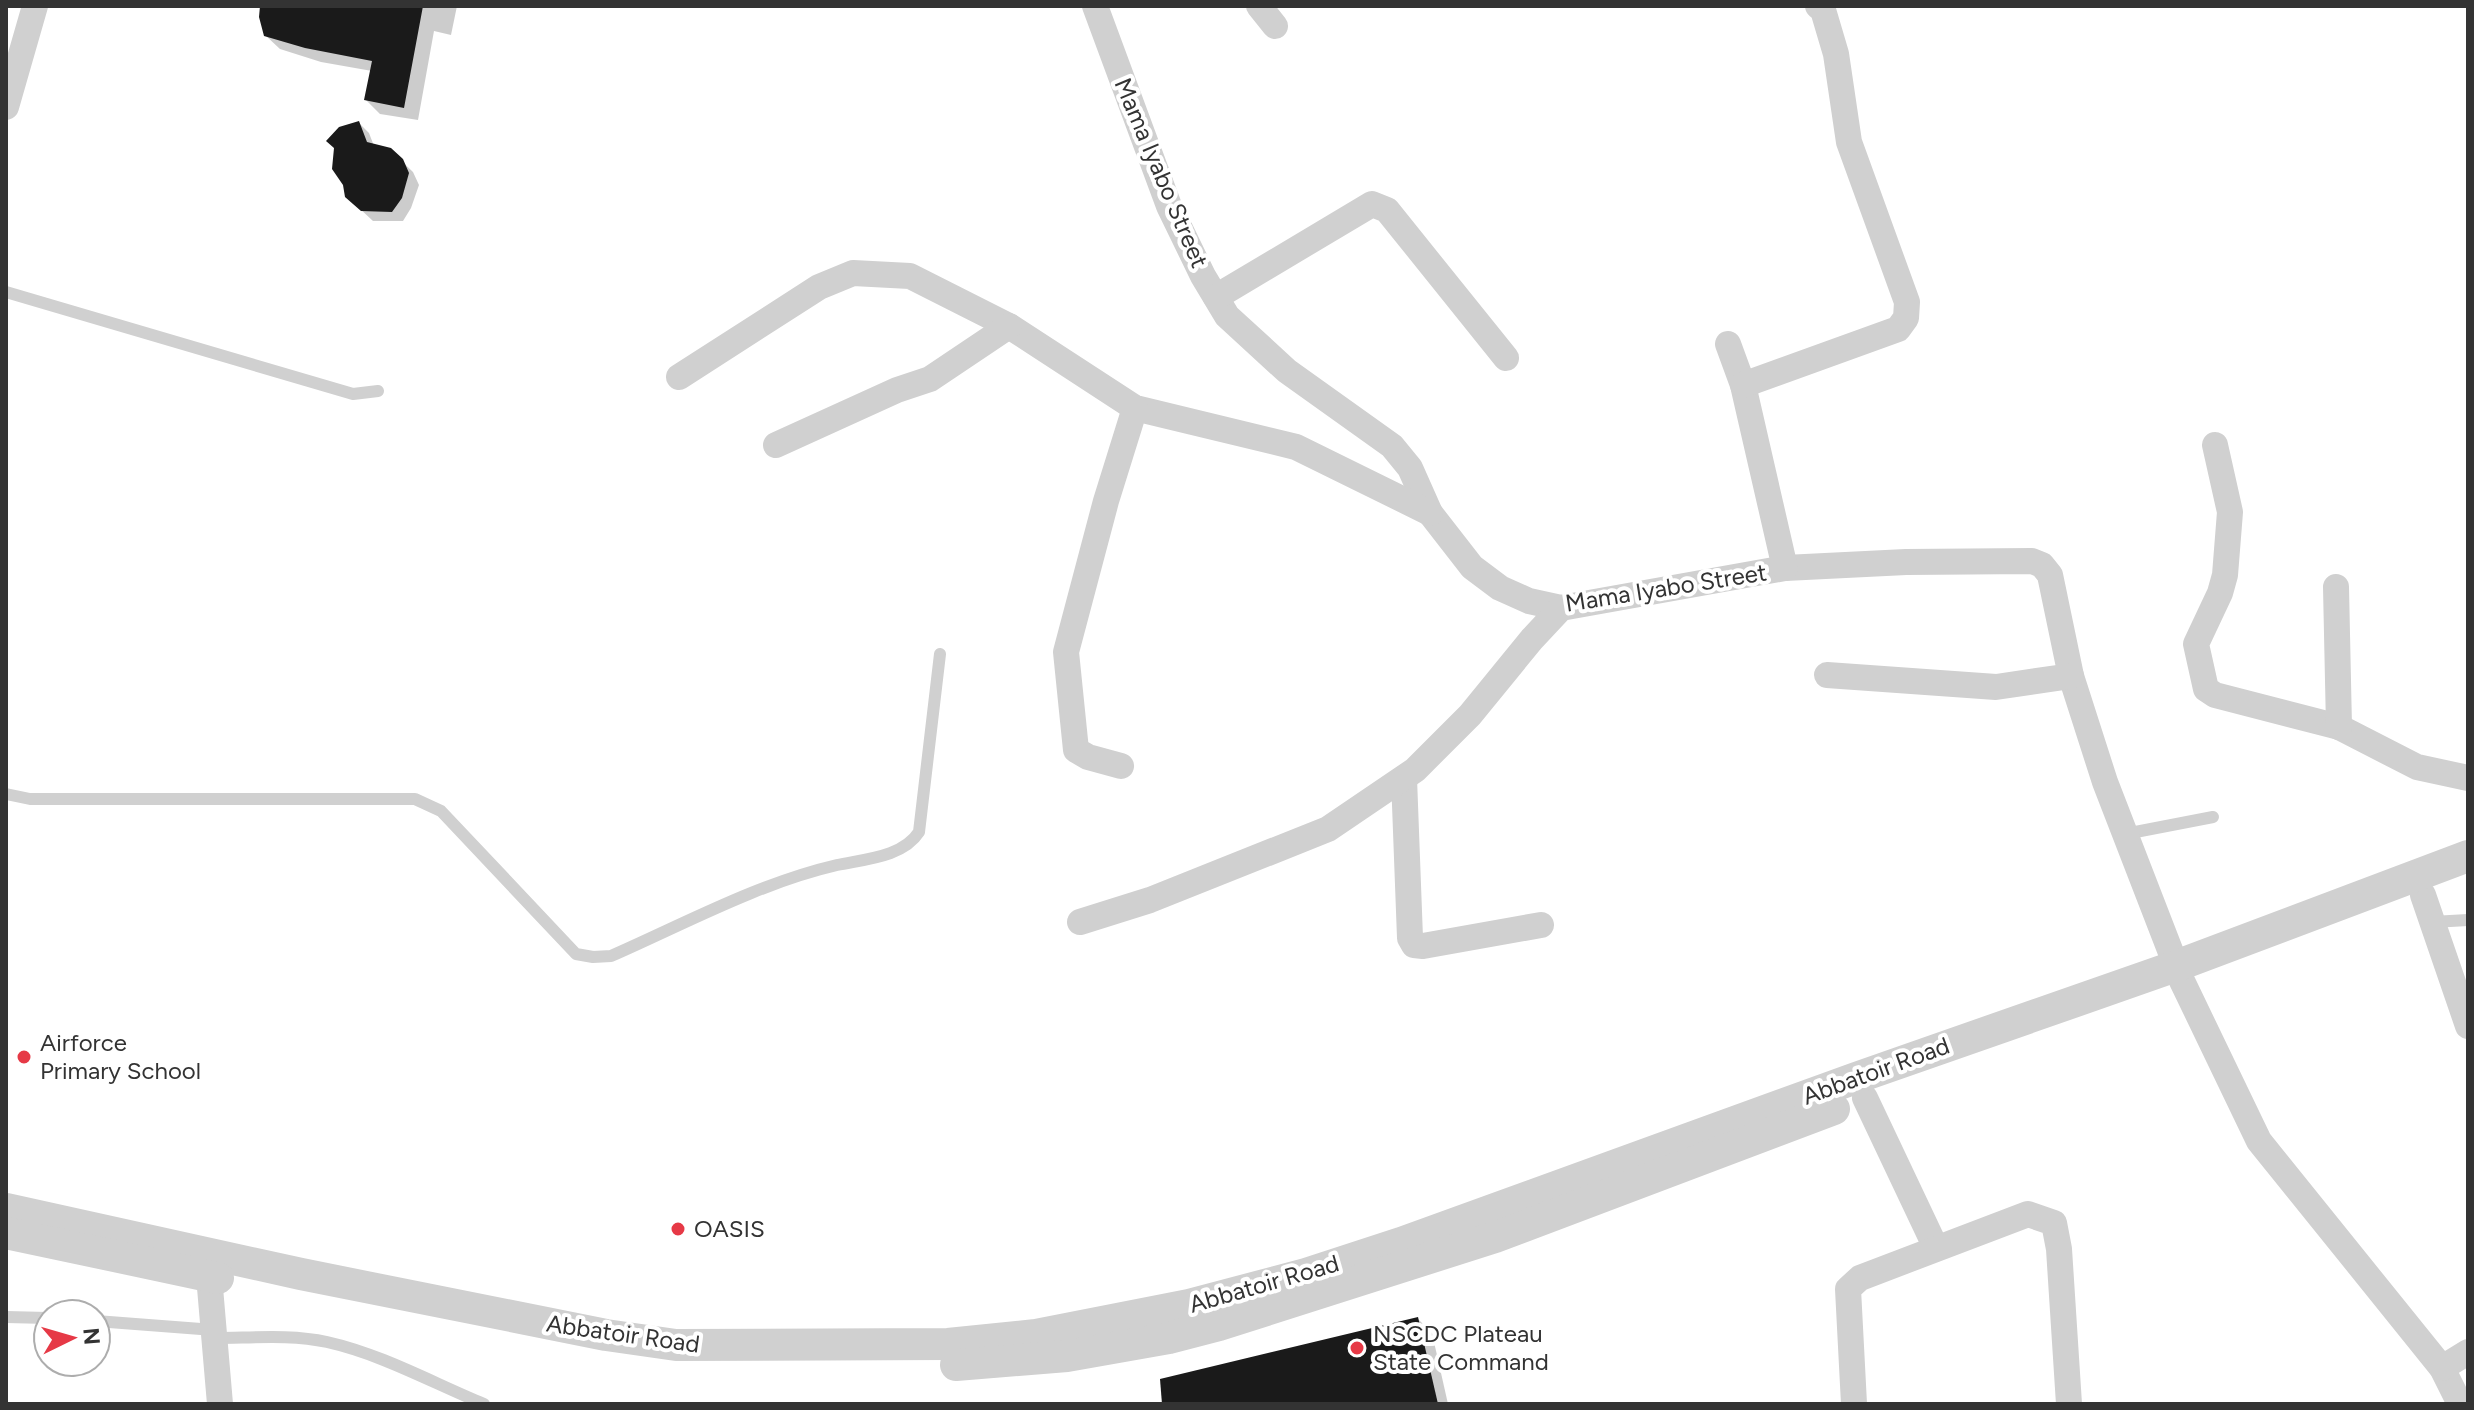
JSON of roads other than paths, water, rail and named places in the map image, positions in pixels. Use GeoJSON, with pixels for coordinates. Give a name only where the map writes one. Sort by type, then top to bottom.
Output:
{"type":"FeatureCollection","features":[{"type":"Feature","properties":{"kind":"street"},"geometry":{"type":"LineString","coordinates":[[6,107],[35,6]]}},
{"type":"Feature","properties":{"kind":"street","name":"Mama Iyabo Street"},"geometry":{"type":"LineString","coordinates":[[1095,6],[1169,206],[1227,316],[1287,371],[1392,446],[1410,468],[1430,513],[1472,567],[1500,588],[1529,601],[1561,608],[1785,568],[1906,562],[2032,561],[2042,565],[2050,575],[2071,676],[2105,782],[2179,974],[2259,1141],[2442,1368],[2460,1404]]}},
{"type":"Feature","properties":{"kind":"street"},"geometry":{"type":"LineString","coordinates":[[1743,385],[1898,329],[1906,318],[1907,302],[1849,142],[1836,54],[1823,10],[1818,6]]}},
{"type":"Feature","properties":{"kind":"street"},"geometry":{"type":"LineString","coordinates":[[1216,297],[1372,204],[1387,210],[1506,358]]}},
{"type":"Feature","properties":{"kind":"street"},"geometry":{"type":"LineString","coordinates":[[679,377],[819,287],[853,273],[910,276],[1009,326],[1135,408],[1296,447],[1430,513]]}},
{"type":"Feature","properties":{"kind":"street"},"geometry":{"type":"LineString","coordinates":[[776,445],[897,390],[930,379],[1009,326]]}},
{"type":"Feature","properties":{"kind":"street"},"geometry":{"type":"LineString","coordinates":[[1728,344],[1743,385],[1785,568]]}},
{"type":"Feature","properties":{"kind":"street"},"geometry":{"type":"LineString","coordinates":[[1121,766],[1088,757],[1076,750],[1066,652],[1106,501],[1135,408]]}},
{"type":"Feature","properties":{"kind":"street"},"geometry":{"type":"LineString","coordinates":[[2215,445],[2230,512],[2223,584],[2196,644],[2206,689],[2215,695],[2339,727],[2417,767],[2468,777]]}},
{"type":"Feature","properties":{"kind":"street"},"geometry":{"type":"LineString","coordinates":[[2336,587],[2339,727]]}},
{"type":"Feature","properties":{"kind":"street"},"geometry":{"type":"LineString","coordinates":[[1080,922],[1150,900],[1328,829],[1404,778],[1470,715],[1561,608]]}},
{"type":"Feature","properties":{"kind":"street"},"geometry":{"type":"LineString","coordinates":[[1827,675],[1996,687],[2071,676]]}},
{"type":"Feature","properties":{"kind":"street"},"geometry":{"type":"LineString","coordinates":[[1404,778],[1410,938],[1414,945],[1541,925]]}},
{"type":"Feature","properties":{"kind":"street","name":"Abbatoir Road"},"geometry":{"type":"LineString","coordinates":[[6,1233],[528,1342],[761,1368],[942,1366],[1067,1356],[1169,1338],[1219,1325],[1495,1237],[1865,1098],[2468,856]]}},
{"type":"Feature","properties":{"kind":"street","name":"Abbatoir Road"},"geometry":{"type":"LineString","coordinates":[[6,1209],[301,1274],[606,1335],[676,1345],[933,1345],[1036,1335],[1189,1305],[1306,1274],[1401,1243],[1900,1063],[2179,974],[2428,908],[2468,878]]}},
{"type":"Feature","properties":{"kind":"street"},"geometry":{"type":"LineString","coordinates":[[2428,908],[2468,1026]]}},
{"type":"Feature","properties":{"kind":"street"},"geometry":{"type":"LineString","coordinates":[[1865,1098],[1936,1248]]}},
{"type":"Feature","properties":{"kind":"street"},"geometry":{"type":"LineString","coordinates":[[1854,1404],[1848,1289],[1860,1278],[2028,1214],[2054,1223],[2059,1249],[2069,1404]]}},
{"type":"Feature","properties":{"kind":"street"},"geometry":{"type":"LineString","coordinates":[[209,1276],[220,1404]]}},
{"type":"Feature","properties":{"kind":"street"},"geometry":{"type":"LineString","coordinates":[[2442,1368],[2468,1352]]}},
{"type":"Feature","properties":{"kind":"lane"},"geometry":{"type":"LineString","coordinates":[[6,292],[353,394],[378,391]]}},
{"type":"Feature","properties":{"kind":"lane"},"geometry":{"type":"LineString","coordinates":[[6,794],[30,799],[415,799],[441,811],[576,954],[611,956],[799,874],[890,853],[911,844],[919,832],[940,654]]}},
{"type":"Feature","properties":{"kind":"lane"},"geometry":{"type":"LineString","coordinates":[[2125,834],[2213,817]]}},
{"type":"Feature","properties":{"kind":"lane"},"geometry":{"type":"LineString","coordinates":[[2428,908],[2468,920]]}},
{"type":"Feature","properties":{"kind":"lane"},"geometry":{"type":"LineString","coordinates":[[6,1317],[32,1318]]}},
{"type":"Feature","properties":{"kind":"lane"},"geometry":{"type":"LineString","coordinates":[[112,1323],[214,1334],[326,1341],[484,1404]]}},
{"type":"Feature","properties":{"kind":"place","name":"Airforce Primary School"},"geometry":{"type":"Point","coordinates":[24,1057]}},
{"type":"Feature","properties":{"kind":"place","name":"OASIS"},"geometry":{"type":"Point","coordinates":[678,1229]}},
{"type":"Feature","properties":{"kind":"place","name":"NSCDC Plateau State Command"},"geometry":{"type":"Point","coordinates":[1357,1348]}}]}
